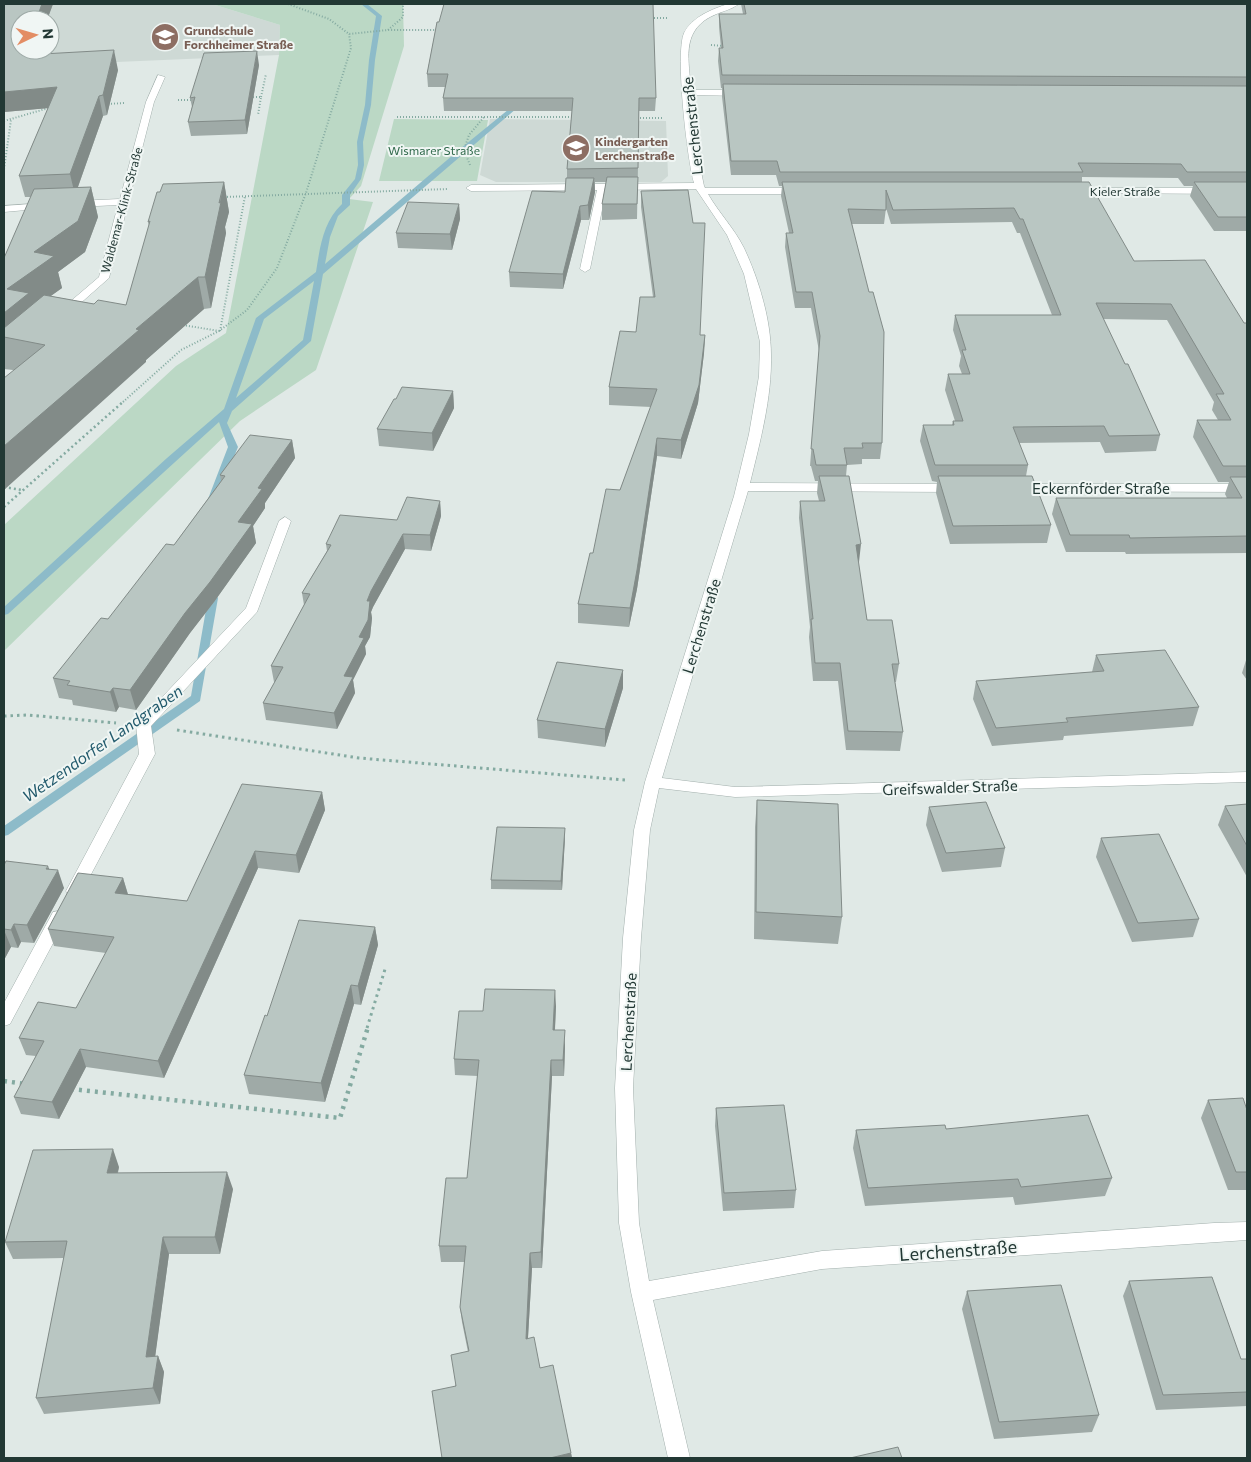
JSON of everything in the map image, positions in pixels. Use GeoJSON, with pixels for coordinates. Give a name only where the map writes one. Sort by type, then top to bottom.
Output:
{"type":"FeatureCollection","features":[{"type":"Feature","properties":{"kind":"street","name":"Lerchenstraße"},"geometry":{"type":"LineString","coordinates":[[679,1458],[641,1292],[629,1223],[624,1088],[633,928],[642,830],[653,782],[744,487],[763,391],[766,346],[758,299],[750,272],[732,236],[701,188],[689,118],[687,92],[686,36],[693,26],[703,18],[735,4]]}},
{"type":"Feature","properties":{"kind":"street","name":"Waldemar-Klink-Straße"},"geometry":{"type":"LineString","coordinates":[[54,320],[104,278],[150,102],[161,77]]}},
{"type":"Feature","properties":{"kind":"street"},"geometry":{"type":"LineString","coordinates":[[687,92],[754,93]]}},
{"type":"Feature","properties":{"kind":"street"},"geometry":{"type":"LineString","coordinates":[[585,269],[602,187]]}},
{"type":"Feature","properties":{"kind":"street"},"geometry":{"type":"LineString","coordinates":[[471,188],[602,187],[810,191]]}},
{"type":"Feature","properties":{"kind":"street","name":"Kieler Straße"},"geometry":{"type":"LineString","coordinates":[[1063,191],[1247,191]]}},
{"type":"Feature","properties":{"kind":"street"},"geometry":{"type":"LineString","coordinates":[[4,209],[124,202]]}},
{"type":"Feature","properties":{"kind":"street"},"geometry":{"type":"LineString","coordinates":[[744,487],[971,488]]}},
{"type":"Feature","properties":{"kind":"street","name":"Eckernförder Straße"},"geometry":{"type":"LineString","coordinates":[[1001,488],[1247,488]]}},
{"type":"Feature","properties":{"kind":"street"},"geometry":{"type":"LineString","coordinates":[[4,1019],[147,754],[143,725],[252,609],[286,521]]}},
{"type":"Feature","properties":{"kind":"street","name":"Greifswalder Straße"},"geometry":{"type":"LineString","coordinates":[[653,782],[735,792],[1247,777]]}},
{"type":"Feature","properties":{"kind":"street","name":"Lerchenstraße"},"geometry":{"type":"LineString","coordinates":[[641,1292],[822,1260],[1247,1231]]}},
{"type":"Feature","properties":{"kind":"path"},"geometry":{"type":"LineString","coordinates":[[288,4],[329,20],[349,34],[388,30],[439,30]]}},
{"type":"Feature","properties":{"kind":"path"},"geometry":{"type":"LineString","coordinates":[[388,30],[390,26],[403,17],[403,4]]}},
{"type":"Feature","properties":{"kind":"path"},"geometry":{"type":"LineString","coordinates":[[645,18],[703,18]]}},
{"type":"Feature","properties":{"kind":"path"},"geometry":{"type":"LineString","coordinates":[[4,507],[182,350],[219,331],[247,310],[276,268],[306,193],[351,48],[349,34]]}},
{"type":"Feature","properties":{"kind":"path"},"geometry":{"type":"LineString","coordinates":[[686,45],[730,46]]}},
{"type":"Feature","properties":{"kind":"path"},"geometry":{"type":"LineString","coordinates":[[261,97],[266,74]]}},
{"type":"Feature","properties":{"kind":"path"},"geometry":{"type":"LineString","coordinates":[[397,117],[582,118]]}},
{"type":"Feature","properties":{"kind":"path"},"geometry":{"type":"LineString","coordinates":[[217,198],[338,191],[471,188],[472,172],[464,150],[469,135],[484,117]]}},
{"type":"Feature","properties":{"kind":"path"},"geometry":{"type":"LineString","coordinates":[[630,118],[689,118]]}},
{"type":"Feature","properties":{"kind":"path"},"geometry":{"type":"LineString","coordinates":[[4,169],[11,120]]}},
{"type":"Feature","properties":{"kind":"path"},"geometry":{"type":"LineString","coordinates":[[219,331],[245,196]]}},
{"type":"Feature","properties":{"kind":"path"},"geometry":{"type":"LineString","coordinates":[[174,323],[219,331]]}},
{"type":"Feature","properties":{"kind":"path"},"geometry":{"type":"LineString","coordinates":[[4,487],[22,490]]}},
{"type":"Feature","properties":{"kind":"path"},"geometry":{"type":"LineString","coordinates":[[4,716],[28,715],[143,725],[359,758],[653,782]]}},
{"type":"Feature","properties":{"kind":"path"},"geometry":{"type":"LineString","coordinates":[[63,1088],[340,1118],[386,966]]}},
{"type":"Feature","properties":{"kind":"path"},"geometry":{"type":"LineString","coordinates":[[4,1082],[33,1085]]}},
{"type":"Feature","properties":{"kind":"shaded area","name":"Grundschule Forchheimer Straße"},"geometry":{"type":"Polygon","coordinates":[[[4,4],[212,4],[280,25],[279,55],[24,66],[22,60],[60,60],[60,10],[10,10],[10,23],[4,4]]]}},
{"type":"Feature","properties":{"kind":"shaded area","name":"Kindergarten Lerchenstraße"},"geometry":{"type":"Polygon","coordinates":[[[490,119],[666,121],[668,176],[661,182],[496,182],[480,175],[490,119]]]}},
{"type":"Feature","properties":{"kind":"green space"},"geometry":{"type":"Polygon","coordinates":[[[212,4],[403,4],[404,46],[361,186],[349,199],[373,202],[316,370],[240,421],[4,651],[4,525],[176,366],[226,333],[279,55],[280,25],[212,4]]]}},
{"type":"Feature","properties":{"kind":"green space","name":"Wismarer Straße"},"geometry":{"type":"Polygon","coordinates":[[[394,119],[488,120],[477,181],[379,181],[394,119]]]}},
{"type":"Feature","properties":{"kind":"building"},"geometry":{"type":"Polygon","coordinates":[[[4,4],[42,4],[40,10],[10,10],[10,60],[60,60],[60,53],[114,50],[103,95],[99,96],[70,174],[19,176],[57,87],[4,92],[4,4]]]}},
{"type":"Feature","properties":{"kind":"building"},"geometry":{"type":"Polygon","coordinates":[[[444,4],[653,4],[656,98],[639,98],[638,168],[567,169],[573,98],[443,98],[448,74],[427,74],[437,22],[439,22],[444,4]]]}},
{"type":"Feature","properties":{"kind":"building"},"geometry":{"type":"Polygon","coordinates":[[[744,4],[1247,4],[1247,77],[722,75],[719,48],[723,48],[719,14],[746,14],[744,4]]]}},
{"type":"Feature","properties":{"kind":"building"},"geometry":{"type":"Polygon","coordinates":[[[257,51],[245,120],[188,122],[195,97],[190,98],[204,53],[257,51]]]}},
{"type":"Feature","properties":{"kind":"building"},"geometry":{"type":"Polygon","coordinates":[[[723,84],[1247,86],[1247,172],[1187,172],[1181,164],[1078,163],[1083,172],[780,172],[777,161],[731,161],[723,84]]]}},
{"type":"Feature","properties":{"kind":"building"},"geometry":{"type":"Polygon","coordinates":[[[607,177],[638,177],[637,204],[602,204],[607,177]]]}},
{"type":"Feature","properties":{"kind":"building"},"geometry":{"type":"Polygon","coordinates":[[[566,178],[594,178],[588,205],[580,206],[563,274],[509,272],[532,191],[565,192],[566,178]]]}},
{"type":"Feature","properties":{"kind":"building"},"geometry":{"type":"Polygon","coordinates":[[[224,182],[205,277],[198,277],[136,329],[139,330],[4,446],[4,378],[45,345],[4,337],[4,328],[44,295],[94,304],[98,300],[126,305],[157,192],[160,192],[163,184],[224,182]]]}},
{"type":"Feature","properties":{"kind":"building"},"geometry":{"type":"Polygon","coordinates":[[[782,182],[1089,182],[1134,261],[1205,260],[1244,323],[1247,323],[1247,466],[1223,466],[1197,420],[1231,420],[1216,394],[1224,394],[1171,304],[1096,303],[1125,364],[1128,364],[1160,435],[1109,436],[1104,426],[1013,427],[1028,465],[935,465],[923,425],[954,425],[953,421],[963,421],[948,374],[970,374],[962,350],[966,350],[955,315],[1061,315],[1023,219],[1020,219],[1014,208],[893,210],[886,190],[886,210],[848,209],[869,292],[873,292],[884,332],[882,443],[862,443],[863,448],[844,448],[847,465],[816,465],[813,449],[811,449],[820,336],[812,292],[796,292],[786,233],[793,233],[782,182]]]}},
{"type":"Feature","properties":{"kind":"building"},"geometry":{"type":"Polygon","coordinates":[[[1194,182],[1247,182],[1247,217],[1218,217],[1194,182]]]}},
{"type":"Feature","properties":{"kind":"building"},"geometry":{"type":"Polygon","coordinates":[[[91,187],[78,221],[34,252],[54,256],[7,289],[29,293],[4,313],[4,258],[34,189],[91,187]]]}},
{"type":"Feature","properties":{"kind":"building"},"geometry":{"type":"Polygon","coordinates":[[[688,190],[693,223],[705,223],[700,335],[705,335],[699,385],[681,440],[657,438],[630,608],[578,604],[590,553],[593,553],[606,489],[620,490],[657,389],[609,387],[620,331],[636,332],[640,297],[655,297],[641,191],[688,190]]]}},
{"type":"Feature","properties":{"kind":"building"},"geometry":{"type":"Polygon","coordinates":[[[408,202],[459,204],[450,234],[396,233],[408,202]]]}},
{"type":"Feature","properties":{"kind":"building"},"geometry":{"type":"Polygon","coordinates":[[[402,387],[453,391],[432,433],[377,429],[402,387]]]}},
{"type":"Feature","properties":{"kind":"building"},"geometry":{"type":"Polygon","coordinates":[[[250,435],[292,440],[258,488],[262,489],[238,522],[252,524],[130,690],[113,688],[110,692],[67,685],[70,681],[53,678],[101,618],[108,619],[166,544],[174,545],[225,476],[220,475],[250,435]]]}},
{"type":"Feature","properties":{"kind":"building"},"geometry":{"type":"Polygon","coordinates":[[[819,476],[849,476],[861,544],[856,545],[867,620],[892,620],[899,664],[892,664],[903,732],[848,731],[840,663],[815,663],[811,619],[813,619],[800,501],[825,501],[819,476]]]}},
{"type":"Feature","properties":{"kind":"building"},"geometry":{"type":"Polygon","coordinates":[[[938,476],[1032,476],[1051,525],[953,526],[938,476]]]}},
{"type":"Feature","properties":{"kind":"building"},"geometry":{"type":"Polygon","coordinates":[[[1230,477],[1247,477],[1247,536],[1130,538],[1129,535],[1070,535],[1056,498],[1242,498],[1230,477]]]}},
{"type":"Feature","properties":{"kind":"building"},"geometry":{"type":"Polygon","coordinates":[[[407,497],[440,501],[430,535],[403,534],[371,591],[367,601],[370,601],[368,620],[359,637],[364,638],[344,676],[353,677],[334,713],[263,703],[283,667],[271,666],[310,594],[302,593],[331,545],[326,544],[340,515],[397,520],[407,497]]]}},
{"type":"Feature","properties":{"kind":"building"},"geometry":{"type":"Polygon","coordinates":[[[1165,650],[1199,707],[1066,718],[1068,722],[996,728],[976,681],[1104,671],[1096,655],[1165,650]]]}},
{"type":"Feature","properties":{"kind":"building"},"geometry":{"type":"Polygon","coordinates":[[[557,662],[623,670],[605,729],[537,720],[557,662]]]}},
{"type":"Feature","properties":{"kind":"building"},"geometry":{"type":"Polygon","coordinates":[[[242,784],[322,792],[296,855],[255,851],[158,1061],[80,1049],[52,1102],[14,1097],[44,1041],[19,1038],[38,1002],[76,1008],[114,937],[48,929],[78,873],[123,878],[115,893],[187,901],[242,784]]]}},
{"type":"Feature","properties":{"kind":"building"},"geometry":{"type":"Polygon","coordinates":[[[757,800],[838,804],[842,917],[756,912],[757,800]]]}},
{"type":"Feature","properties":{"kind":"building"},"geometry":{"type":"Polygon","coordinates":[[[986,802],[1005,848],[946,853],[929,807],[986,802]]]}},
{"type":"Feature","properties":{"kind":"building"},"geometry":{"type":"Polygon","coordinates":[[[1247,804],[1247,846],[1225,806],[1247,804]]]}},
{"type":"Feature","properties":{"kind":"building"},"geometry":{"type":"Polygon","coordinates":[[[497,827],[565,828],[561,881],[491,880],[497,827]]]}},
{"type":"Feature","properties":{"kind":"building"},"geometry":{"type":"Polygon","coordinates":[[[1159,834],[1199,919],[1138,923],[1101,838],[1159,834]]]}},
{"type":"Feature","properties":{"kind":"building"},"geometry":{"type":"Polygon","coordinates":[[[6,861],[48,866],[46,869],[58,870],[27,925],[14,924],[11,930],[4,929],[4,865],[6,861]]]}},
{"type":"Feature","properties":{"kind":"building"},"geometry":{"type":"Polygon","coordinates":[[[299,920],[375,927],[358,986],[351,985],[321,1083],[244,1075],[265,1015],[267,1016],[299,920]]]}},
{"type":"Feature","properties":{"kind":"building"},"geometry":{"type":"Polygon","coordinates":[[[485,989],[555,990],[553,1030],[565,1030],[563,1060],[551,1060],[541,1252],[530,1253],[526,1339],[534,1337],[540,1368],[553,1365],[571,1453],[550,1458],[442,1458],[432,1391],[456,1386],[451,1355],[469,1351],[460,1307],[466,1246],[439,1246],[446,1178],[467,1178],[479,1060],[454,1059],[459,1011],[483,1011],[485,989]]]}},
{"type":"Feature","properties":{"kind":"building"},"geometry":{"type":"Polygon","coordinates":[[[1243,1098],[1247,1110],[1247,1172],[1236,1172],[1208,1100],[1243,1098]]]}},
{"type":"Feature","properties":{"kind":"building"},"geometry":{"type":"Polygon","coordinates":[[[784,1105],[796,1190],[724,1193],[716,1108],[784,1105]]]}},
{"type":"Feature","properties":{"kind":"building"},"geometry":{"type":"Polygon","coordinates":[[[1088,1115],[1112,1178],[1021,1187],[1018,1179],[868,1188],[856,1130],[945,1125],[946,1129],[1088,1115]]]}},
{"type":"Feature","properties":{"kind":"building"},"geometry":{"type":"Polygon","coordinates":[[[113,1149],[107,1173],[227,1172],[215,1237],[163,1237],[146,1357],[158,1356],[153,1388],[36,1398],[67,1241],[5,1242],[33,1150],[113,1149]]]}},
{"type":"Feature","properties":{"kind":"building"},"geometry":{"type":"Polygon","coordinates":[[[1212,1277],[1241,1359],[1247,1359],[1247,1392],[1163,1395],[1129,1281],[1212,1277]]]}},
{"type":"Feature","properties":{"kind":"building"},"geometry":{"type":"Polygon","coordinates":[[[1061,1285],[1099,1415],[999,1422],[967,1291],[1061,1285]]]}},
{"type":"Feature","properties":{"kind":"building"},"geometry":{"type":"Polygon","coordinates":[[[898,1447],[902,1458],[850,1458],[898,1447]]]}},
{"type":"Feature","properties":{"kind":"waterway","name":"Wetzendorfer Landgraben"},"geometry":{"type":"LineString","coordinates":[[319,273],[326,237],[335,215],[346,205],[346,195],[358,179],[361,165],[360,142],[368,105],[372,60],[379,16],[364,4]]}},
{"type":"Feature","properties":{"kind":"waterway","name":"Wetzendorfer Landgraben"},"geometry":{"type":"LineString","coordinates":[[319,273],[462,150],[521,102]]}},
{"type":"Feature","properties":{"kind":"waterway","name":"Wetzendorfer Landgraben"},"geometry":{"type":"LineString","coordinates":[[228,410],[260,318],[319,273]]}},
{"type":"Feature","properties":{"kind":"waterway","name":"Wetzendorfer Landgraben"},"geometry":{"type":"LineString","coordinates":[[228,410],[307,341],[319,273]]}},
{"type":"Feature","properties":{"kind":"waterway","name":"Wetzendorfer Landgraben"},"geometry":{"type":"LineString","coordinates":[[4,612],[228,410]]}},
{"type":"Feature","properties":{"kind":"waterway","name":"Wetzendorfer Landgraben"},"geometry":{"type":"LineString","coordinates":[[213,499],[233,447],[223,423],[228,410]]}},
{"type":"Feature","properties":{"kind":"waterway","name":"Wetzendorfer Landgraben"},"geometry":{"type":"LineString","coordinates":[[4,832],[196,698],[213,598],[209,591]]}},
{"type":"Feature","properties":{"kind":"place","name":"Grundschule Forchheimer Straße"},"geometry":{"type":"Point","coordinates":[165,37]}},
{"type":"Feature","properties":{"kind":"place","name":"Kindergarten Lerchenstraße"},"geometry":{"type":"Point","coordinates":[576,148]}}]}
